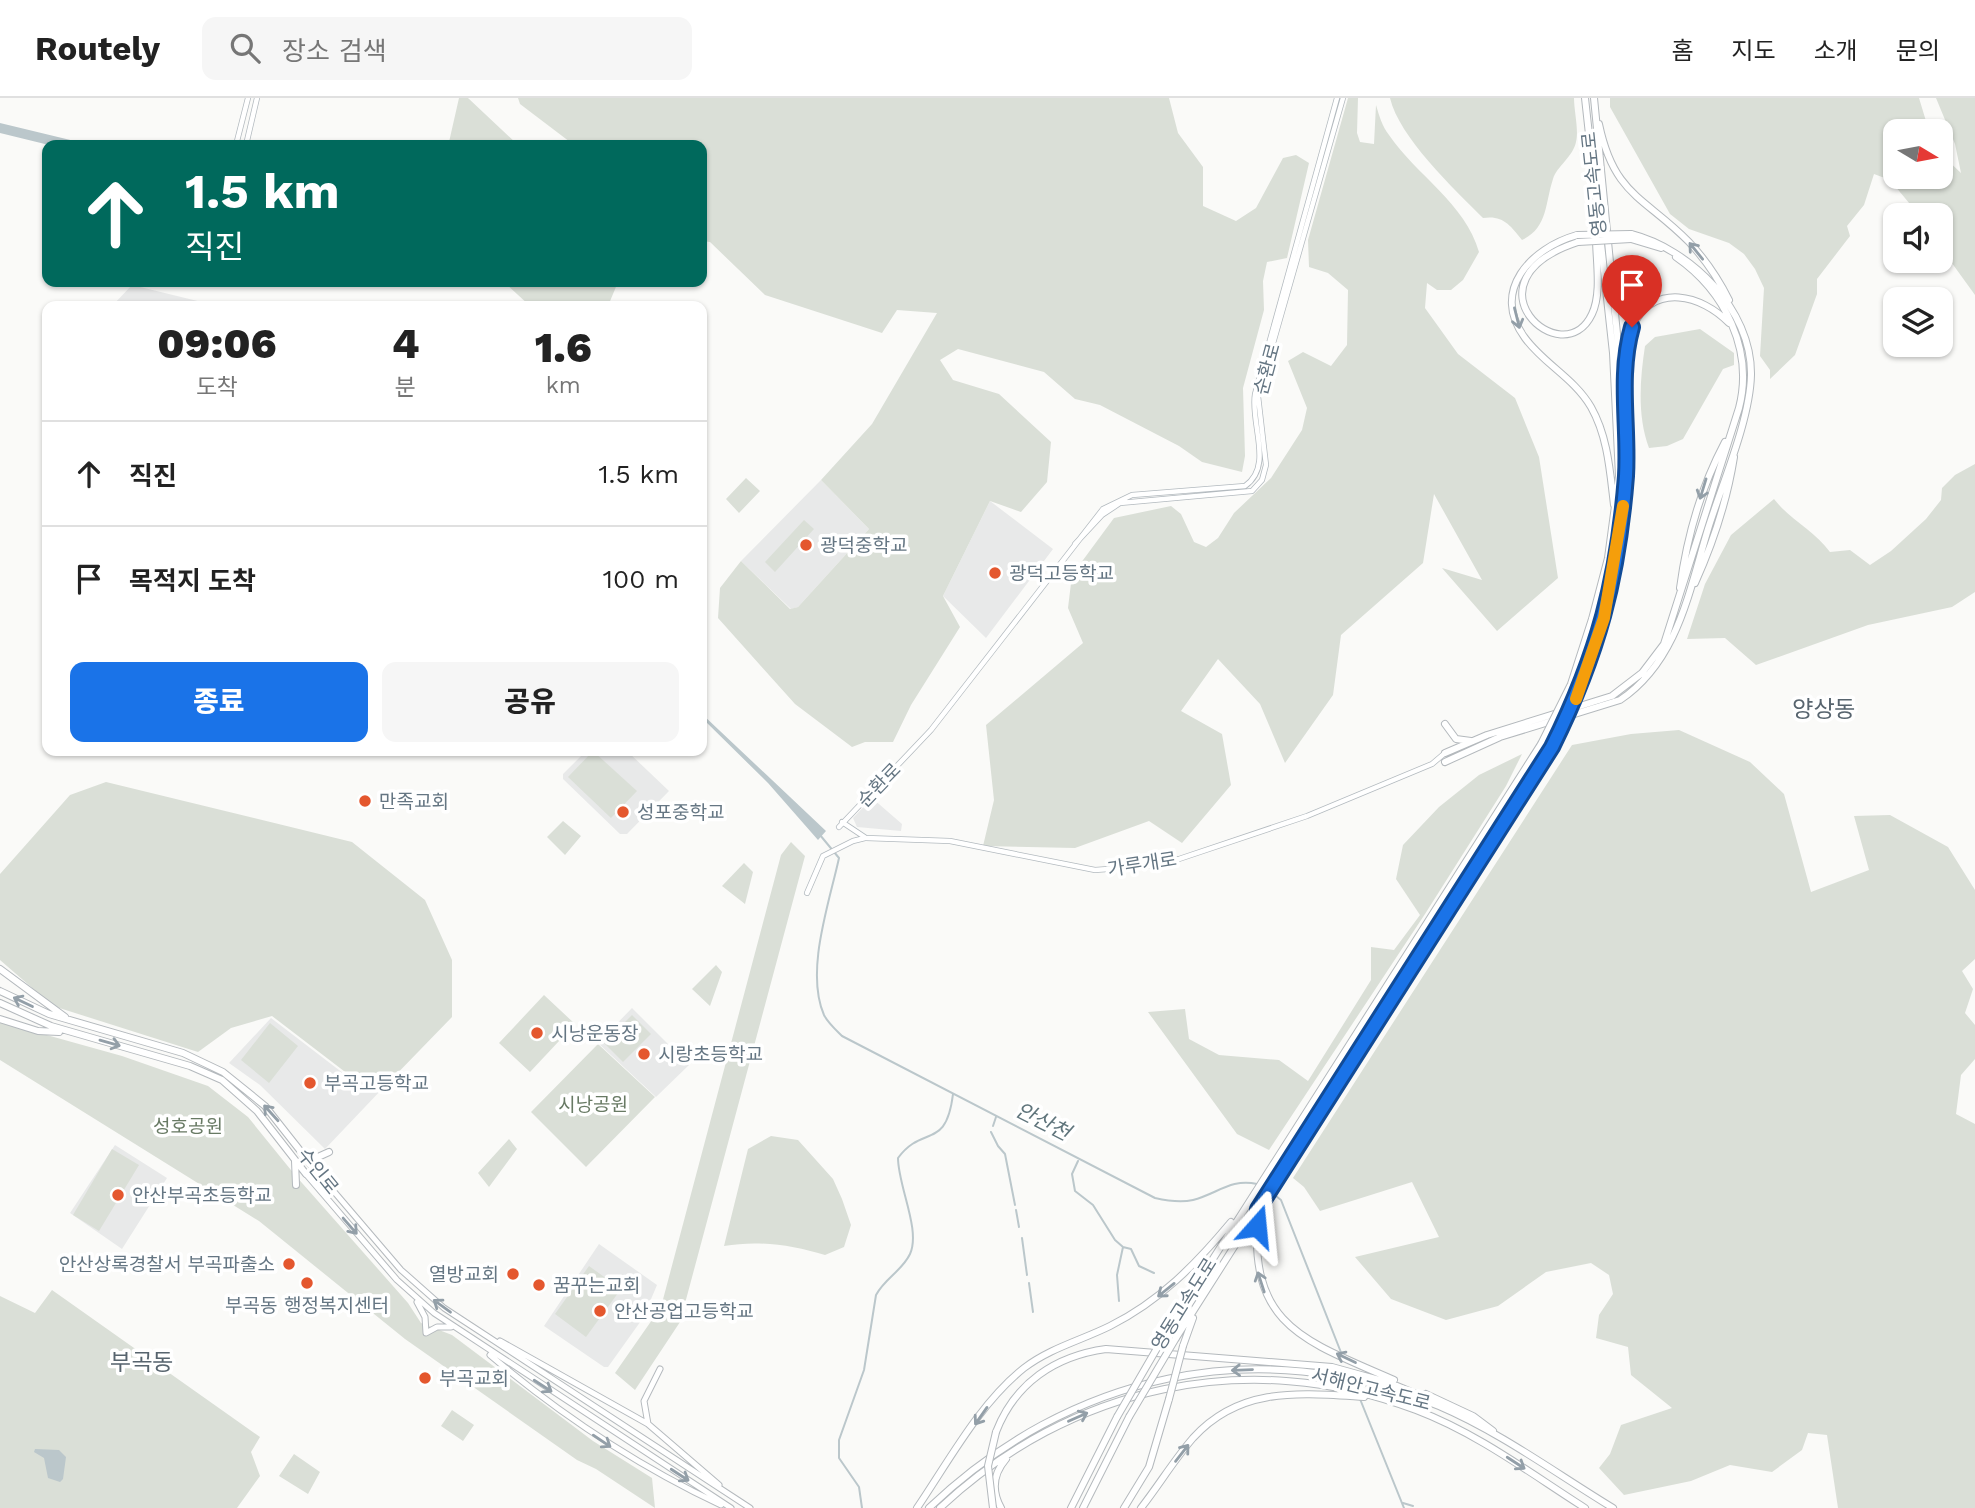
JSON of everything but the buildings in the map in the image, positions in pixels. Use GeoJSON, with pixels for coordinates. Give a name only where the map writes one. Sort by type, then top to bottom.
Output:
{"type":"FeatureCollection","features":[{"type":"Feature","properties":{"kind":"highway","name":"영동고속도로"},"geometry":{"type":"LineString","coordinates":[[1069,1508],[1167,1331],[1541,744],[1571,684],[1592,619],[1615,519],[1618,423],[1585,98]]}},
{"type":"Feature","properties":{"kind":"highway","name":"영동고속도로"},"geometry":{"type":"LineString","coordinates":[[1083,1508],[1129,1417],[1176,1338],[1552,747],[1582,686],[1604,618],[1620,532],[1626,474],[1623,388],[1595,98]]}},
{"type":"Feature","properties":{"kind":"highway"},"geometry":{"type":"LineString","coordinates":[[1445,758],[1500,737],[1620,700],[1634,691],[1662,659],[1671,645],[1742,409],[1748,374],[1741,331],[1727,295],[1689,241],[1636,197],[1613,168],[1603,144],[1595,98]]}},
{"type":"Feature","properties":{"kind":"highway"},"geometry":{"type":"LineString","coordinates":[[1578,238],[1548,254],[1532,268],[1523,285],[1525,312],[1537,325],[1553,333],[1570,333],[1586,323],[1592,314],[1597,290],[1596,194]]}},
{"type":"Feature","properties":{"kind":"highway"},"geometry":{"type":"LineString","coordinates":[[1615,519],[1608,457],[1600,423],[1578,387],[1522,335],[1514,310],[1516,282],[1530,259],[1554,243],[1578,238],[1631,236],[1669,247],[1689,261],[1727,303],[1741,331]]}},
{"type":"Feature","properties":{"kind":"highway"},"geometry":{"type":"LineString","coordinates":[[1631,236],[1666,250],[1682,261],[1712,292],[1733,327],[1748,374]]}},
{"type":"Feature","properties":{"kind":"highway"},"geometry":{"type":"LineString","coordinates":[[1623,388],[1632,327],[1640,314],[1662,299],[1675,296],[1699,300],[1733,327]]}},
{"type":"Feature","properties":{"kind":"highway"},"geometry":{"type":"LineString","coordinates":[[1445,758],[1473,741],[1596,703],[1628,686],[1654,660],[1710,550],[1730,485],[1736,429]]}},
{"type":"Feature","properties":{"kind":"highway"},"geometry":{"type":"LineString","coordinates":[[1445,724],[1456,739],[1473,741]]}},
{"type":"Feature","properties":{"kind":"highway"},"geometry":{"type":"LineString","coordinates":[[0,969],[70,1021]]}},
{"type":"Feature","properties":{"kind":"highway","name":"수인로"},"geometry":{"type":"LineString","coordinates":[[0,991],[70,1021],[183,1053],[223,1072],[265,1106],[313,1167]]}},
{"type":"Feature","properties":{"kind":"highway","name":"수인로"},"geometry":{"type":"LineString","coordinates":[[0,1003],[33,1020],[190,1066],[222,1080],[257,1111],[306,1174]]}},
{"type":"Feature","properties":{"kind":"highway"},"geometry":{"type":"LineString","coordinates":[[0,1019],[38,1031],[69,1032]]}},
{"type":"Feature","properties":{"kind":"highway"},"geometry":{"type":"LineString","coordinates":[[300,1149],[316,1157],[329,1152]]}},
{"type":"Feature","properties":{"kind":"highway"},"geometry":{"type":"LineString","coordinates":[[294,1156],[296,1185]]}},
{"type":"Feature","properties":{"kind":"highway"},"geometry":{"type":"LineString","coordinates":[[917,1508],[985,1409],[1017,1374],[1049,1353],[1110,1326],[1148,1304],[1181,1277],[1246,1204]]}},
{"type":"Feature","properties":{"kind":"highway"},"geometry":{"type":"LineString","coordinates":[[1258,1209],[1255,1254],[1262,1287],[1282,1318],[1324,1347],[1369,1372],[1460,1413]]}},
{"type":"Feature","properties":{"kind":"highway"},"geometry":{"type":"LineString","coordinates":[[1124,1508],[1137,1491],[1149,1467],[1183,1346],[1203,1297]]}},
{"type":"Feature","properties":{"kind":"highway"},"geometry":{"type":"LineString","coordinates":[[993,1508],[988,1466],[996,1432],[1011,1401],[1032,1378],[1058,1363],[1096,1350],[1116,1348],[1369,1372]]}},
{"type":"Feature","properties":{"kind":"highway","name":"서해안고속도로"},"geometry":{"type":"LineString","coordinates":[[929,1508],[975,1465],[1034,1426],[1082,1404],[1136,1385],[1210,1372],[1250,1369],[1335,1377],[1374,1386],[1460,1413],[1613,1508]]}},
{"type":"Feature","properties":{"kind":"highway","name":"서해안고속도로"},"geometry":{"type":"LineString","coordinates":[[940,1508],[978,1474],[1046,1431],[1136,1394],[1232,1379],[1287,1380],[1338,1387],[1377,1397],[1457,1428],[1585,1508]]}},
{"type":"Feature","properties":{"kind":"highway"},"geometry":{"type":"LineString","coordinates":[[1141,1508],[1189,1443],[1222,1413],[1267,1395],[1301,1392],[1377,1397]]}},
{"type":"Feature","properties":{"kind":"highway"},"geometry":{"type":"LineString","coordinates":[[1001,1508],[995,1495],[995,1479],[1011,1453]]}},
{"type":"Feature","properties":{"kind":"main road"},"geometry":{"type":"LineString","coordinates":[[237,140],[248,98]]}},
{"type":"Feature","properties":{"kind":"main road"},"geometry":{"type":"LineString","coordinates":[[247,140],[257,98]]}},
{"type":"Feature","properties":{"kind":"main road","name":"순환로"},"geometry":{"type":"LineString","coordinates":[[866,838],[841,824],[931,730],[1097,514],[1119,499],[1245,486],[1255,479],[1259,469],[1253,407],[1255,394],[1337,98]]}},
{"type":"Feature","properties":{"kind":"main road","name":"순환로"},"geometry":{"type":"LineString","coordinates":[[1075,545],[1102,515],[1119,503],[1252,492],[1262,480],[1266,465],[1258,396],[1343,98]]}},
{"type":"Feature","properties":{"kind":"main road","name":"가루개로"},"geometry":{"type":"LineString","coordinates":[[807,893],[818,862],[825,854],[866,838],[950,841],[1095,870],[1148,866],[1179,859],[1307,816],[1445,758]]}},
{"type":"Feature","properties":{"kind":"main road","name":"수인로"},"geometry":{"type":"LineString","coordinates":[[313,1167],[401,1270],[444,1308],[732,1496]]}},
{"type":"Feature","properties":{"kind":"main road","name":"수인로"},"geometry":{"type":"LineString","coordinates":[[306,1174],[416,1299],[454,1328],[730,1508]]}},
{"type":"Feature","properties":{"kind":"main road"},"geometry":{"type":"LineString","coordinates":[[416,1299],[425,1317],[426,1333],[437,1327],[454,1328]]}},
{"type":"Feature","properties":{"kind":"main road"},"geometry":{"type":"LineString","coordinates":[[466,1322],[648,1424],[732,1496],[750,1508]]}},
{"type":"Feature","properties":{"kind":"main road"},"geometry":{"type":"LineString","coordinates":[[472,1339],[541,1398],[607,1445],[672,1482],[730,1508]]}},
{"type":"Feature","properties":{"kind":"main road"},"geometry":{"type":"LineString","coordinates":[[648,1424],[644,1402],[660,1369]]}},
{"type":"Feature","properties":{"kind":"shaded area"},"geometry":{"type":"Polygon","coordinates":[[[0,123],[70,140],[42,140],[42,143],[0,133],[0,123]]]}},
{"type":"Feature","properties":{"kind":"shaded area"},"geometry":{"type":"Polygon","coordinates":[[[130,287],[140,287],[198,301],[117,301],[130,287]]]}},
{"type":"Feature","properties":{"kind":"shaded area","name":"광덕중학교"},"geometry":{"type":"Polygon","coordinates":[[[821,480],[869,529],[798,607],[791,609],[741,561],[821,480]]]}},
{"type":"Feature","properties":{"kind":"shaded area","name":"광덕고등학교"},"geometry":{"type":"Polygon","coordinates":[[[990,501],[1053,549],[986,638],[943,596],[990,501]]]}},
{"type":"Feature","properties":{"kind":"shaded area"},"geometry":{"type":"Polygon","coordinates":[[[707,719],[826,831],[818,840],[768,783],[707,723],[707,719]]]}},
{"type":"Feature","properties":{"kind":"shaded area","name":"성포중학교"},"geometry":{"type":"Polygon","coordinates":[[[581,756],[632,756],[669,791],[627,834],[620,834],[563,779],[563,774],[581,756]]]}},
{"type":"Feature","properties":{"kind":"shaded area"},"geometry":{"type":"Polygon","coordinates":[[[872,798],[902,824],[901,831],[857,827],[853,818],[872,798]]]}},
{"type":"Feature","properties":{"kind":"shaded area","name":"시랑초등학교"},"geometry":{"type":"Polygon","coordinates":[[[632,1008],[689,1065],[656,1097],[598,1043],[632,1008]]]}},
{"type":"Feature","properties":{"kind":"shaded area","name":"부곡고등학교"},"geometry":{"type":"Polygon","coordinates":[[[271,1018],[352,1080],[384,1087],[325,1149],[260,1085],[229,1063],[271,1018]]]}},
{"type":"Feature","properties":{"kind":"shaded area","name":"안산부곡초등학교"},"geometry":{"type":"Polygon","coordinates":[[[115,1145],[167,1178],[122,1249],[70,1213],[115,1145]]]}},
{"type":"Feature","properties":{"kind":"shaded area","name":"안산공업고등학교"},"geometry":{"type":"Polygon","coordinates":[[[599,1244],[657,1285],[643,1318],[608,1367],[604,1367],[544,1326],[599,1244]]]}},
{"type":"Feature","properties":{"kind":"shaded area"},"geometry":{"type":"Polygon","coordinates":[[[35,1449],[59,1450],[66,1457],[63,1479],[60,1482],[48,1478],[44,1458],[34,1452],[35,1449]]]}},
{"type":"Feature","properties":{"kind":"green space"},"geometry":{"type":"Polygon","coordinates":[[[459,98],[468,98],[513,140],[449,140],[459,98]]]}},
{"type":"Feature","properties":{"kind":"green space"},"geometry":{"type":"Polygon","coordinates":[[[518,98],[1169,98],[1178,133],[1203,167],[1203,206],[1236,221],[1256,208],[1283,158],[1296,155],[1309,163],[1287,258],[1267,262],[1263,281],[1264,310],[1243,388],[1245,456],[1242,472],[1202,462],[1179,446],[1100,405],[1075,399],[1044,372],[958,349],[940,360],[953,380],[999,394],[1051,442],[1047,482],[1021,512],[990,501],[943,596],[960,627],[911,705],[893,742],[865,742],[852,747],[795,704],[718,618],[720,588],[741,561],[790,609],[798,607],[869,529],[821,480],[872,424],[937,313],[897,310],[882,333],[765,295],[707,242],[707,140],[567,140],[520,104],[518,98]]]}},
{"type":"Feature","properties":{"kind":"green space"},"geometry":{"type":"Polygon","coordinates":[[[1348,98],[1358,98],[1357,133],[1360,142],[1374,144],[1376,105],[1383,124],[1400,150],[1452,204],[1472,235],[1479,252],[1463,280],[1451,290],[1437,290],[1427,283],[1425,308],[1458,354],[1515,398],[1539,457],[1558,578],[1497,631],[1442,568],[1482,580],[1434,494],[1423,563],[1341,635],[1333,695],[1285,763],[1260,704],[1218,659],[1181,711],[1222,734],[1231,785],[1182,843],[1149,821],[1075,848],[983,846],[994,800],[986,725],[1083,643],[1068,608],[1072,575],[1114,518],[1171,506],[1181,514],[1194,542],[1206,547],[1218,538],[1234,513],[1271,478],[1302,430],[1307,408],[1288,361],[1303,352],[1331,366],[1347,345],[1348,290],[1328,273],[1309,267],[1308,240],[1348,98]]]}},
{"type":"Feature","properties":{"kind":"green space"},"geometry":{"type":"Polygon","coordinates":[[[1390,98],[1574,98],[1576,142],[1572,152],[1555,174],[1537,229],[1522,240],[1501,220],[1483,218],[1443,178],[1416,145],[1395,113],[1390,98]]]}},
{"type":"Feature","properties":{"kind":"green space"},"geometry":{"type":"Polygon","coordinates":[[[1610,98],[1919,98],[1925,119],[1883,119],[1883,177],[1874,174],[1864,205],[1847,226],[1850,236],[1817,279],[1817,294],[1795,355],[1770,379],[1770,370],[1760,356],[1764,288],[1755,269],[1744,254],[1729,243],[1689,229],[1670,214],[1610,107],[1610,98]]]}},
{"type":"Feature","properties":{"kind":"green space"},"geometry":{"type":"Polygon","coordinates":[[[1936,98],[1975,98],[1975,295],[1953,265],[1953,203],[1909,203],[1897,189],[1953,189],[1953,165],[1961,173],[1953,139],[1953,119],[1945,119],[1936,98]]]}},
{"type":"Feature","properties":{"kind":"green space"},"geometry":{"type":"Polygon","coordinates":[[[509,287],[616,287],[610,301],[525,301],[509,287]]]}},
{"type":"Feature","properties":{"kind":"green space"},"geometry":{"type":"Polygon","coordinates":[[[1700,329],[1734,353],[1734,365],[1723,369],[1683,439],[1667,446],[1649,448],[1641,397],[1645,346],[1655,337],[1700,329]]]}},
{"type":"Feature","properties":{"kind":"green space"},"geometry":{"type":"Polygon","coordinates":[[[1975,464],[1975,592],[1952,607],[1868,625],[1756,665],[1725,638],[1687,639],[1705,584],[1731,535],[1774,499],[1830,552],[1850,550],[1870,565],[1891,551],[1926,519],[1941,500],[1942,488],[1955,475],[1975,464]]]}},
{"type":"Feature","properties":{"kind":"green space"},"geometry":{"type":"Polygon","coordinates":[[[746,478],[760,491],[739,513],[726,499],[746,478]]]}},
{"type":"Feature","properties":{"kind":"green space"},"geometry":{"type":"Polygon","coordinates":[[[804,520],[814,529],[775,572],[765,562],[804,520]]]}},
{"type":"Feature","properties":{"kind":"green space"},"geometry":{"type":"Polygon","coordinates":[[[1679,730],[1750,762],[1784,794],[1811,892],[1869,870],[1854,816],[1890,815],[1948,847],[1975,890],[1975,959],[1962,971],[1973,989],[1965,1013],[1975,1025],[1975,1059],[1961,1075],[1956,1114],[1975,1124],[1975,1508],[1838,1508],[1827,1435],[1808,1433],[1802,1450],[1772,1472],[1730,1465],[1691,1481],[1624,1495],[1599,1468],[1610,1454],[1621,1425],[1672,1408],[1631,1375],[1628,1347],[1596,1338],[1599,1315],[1613,1294],[1609,1275],[1591,1263],[1546,1272],[1498,1306],[1446,1320],[1391,1299],[1355,1257],[1439,1237],[1412,1182],[1320,1211],[1304,1187],[1293,1178],[1572,745],[1631,734],[1679,730]]]}},
{"type":"Feature","properties":{"kind":"green space"},"geometry":{"type":"Polygon","coordinates":[[[1522,754],[1506,786],[1425,914],[1269,1150],[1237,1134],[1148,1012],[1185,1009],[1189,1039],[1219,1055],[1279,1060],[1308,1081],[1371,980],[1371,947],[1394,950],[1420,915],[1396,879],[1403,845],[1439,807],[1479,775],[1522,754]]]}},
{"type":"Feature","properties":{"kind":"green space"},"geometry":{"type":"Polygon","coordinates":[[[588,756],[598,756],[637,791],[611,818],[568,777],[588,756]]]}},
{"type":"Feature","properties":{"kind":"green space"},"geometry":{"type":"Polygon","coordinates":[[[106,782],[352,842],[425,900],[452,960],[452,1017],[386,1085],[353,1078],[272,1016],[231,1028],[198,1052],[53,1006],[0,960],[0,874],[70,795],[106,782]]]}},
{"type":"Feature","properties":{"kind":"green space"},"geometry":{"type":"Polygon","coordinates":[[[563,821],[581,836],[565,855],[547,837],[563,821]]]}},
{"type":"Feature","properties":{"kind":"green space"},"geometry":{"type":"Polygon","coordinates":[[[791,842],[805,856],[680,1322],[635,1390],[615,1373],[661,1307],[781,855],[791,842]]]}},
{"type":"Feature","properties":{"kind":"green space"},"geometry":{"type":"Polygon","coordinates":[[[744,863],[753,872],[745,904],[722,886],[744,863]]]}},
{"type":"Feature","properties":{"kind":"green space"},"geometry":{"type":"Polygon","coordinates":[[[716,965],[722,972],[710,1006],[692,989],[716,965]]]}},
{"type":"Feature","properties":{"kind":"green space","name":"시낭운동장"},"geometry":{"type":"Polygon","coordinates":[[[544,995],[575,1024],[530,1072],[499,1043],[544,995]]]}},
{"type":"Feature","properties":{"kind":"green space"},"geometry":{"type":"Polygon","coordinates":[[[632,1015],[651,1034],[623,1062],[604,1043],[632,1015]]]}},
{"type":"Feature","properties":{"kind":"green space","name":"성호공원"},"geometry":{"type":"Polygon","coordinates":[[[0,1022],[122,1056],[208,1086],[248,1117],[295,1175],[408,1303],[421,1323],[452,1335],[593,1441],[652,1478],[655,1508],[596,1469],[577,1460],[405,1339],[259,1221],[0,1060],[0,1022]]]}},
{"type":"Feature","properties":{"kind":"green space"},"geometry":{"type":"Polygon","coordinates":[[[270,1023],[298,1046],[269,1083],[241,1060],[270,1023]]]}},
{"type":"Feature","properties":{"kind":"green space","name":"시낭공원"},"geometry":{"type":"Polygon","coordinates":[[[598,1044],[655,1097],[586,1167],[531,1112],[598,1044]]]}},
{"type":"Feature","properties":{"kind":"green space"},"geometry":{"type":"Polygon","coordinates":[[[771,1136],[798,1140],[833,1179],[851,1225],[844,1247],[825,1255],[775,1244],[724,1246],[748,1149],[771,1136]]]}},
{"type":"Feature","properties":{"kind":"green space"},"geometry":{"type":"Polygon","coordinates":[[[509,1139],[517,1149],[489,1187],[478,1173],[509,1139]]]}},
{"type":"Feature","properties":{"kind":"green space"},"geometry":{"type":"Polygon","coordinates":[[[112,1149],[139,1165],[99,1231],[73,1215],[112,1149]]]}},
{"type":"Feature","properties":{"kind":"green space"},"geometry":{"type":"Polygon","coordinates":[[[589,1266],[621,1289],[586,1337],[555,1314],[589,1266]]]}},
{"type":"Feature","properties":{"kind":"green space"},"geometry":{"type":"Polygon","coordinates":[[[52,1290],[260,1437],[251,1452],[260,1476],[237,1508],[0,1508],[0,1296],[35,1313],[52,1290]]]}},
{"type":"Feature","properties":{"kind":"green space"},"geometry":{"type":"Polygon","coordinates":[[[452,1410],[474,1425],[463,1441],[441,1426],[452,1410]]]}},
{"type":"Feature","properties":{"kind":"green space"},"geometry":{"type":"Polygon","coordinates":[[[294,1454],[320,1472],[308,1494],[279,1476],[294,1454]]]}},
{"type":"Feature","properties":{"kind":"waterway","name":"안산천"},"geometry":{"type":"LineString","coordinates":[[820,835],[839,858],[821,937],[817,978],[819,998],[824,1015],[842,1036],[1155,1198],[1188,1201],[1239,1183],[1257,1184]]}},
{"type":"Feature","properties":{"kind":"waterway"},"geometry":{"type":"LineString","coordinates":[[862,1508],[859,1487],[839,1458],[839,1440],[864,1370],[876,1295],[907,1260],[913,1244],[911,1220],[898,1158],[907,1148],[939,1130],[950,1112],[953,1094]]}},
{"type":"Feature","properties":{"kind":"waterway"},"geometry":{"type":"LineString","coordinates":[[993,1126],[996,1117]]}},
{"type":"Feature","properties":{"kind":"waterway"},"geometry":{"type":"LineString","coordinates":[[991,1132],[1005,1154],[1015,1205]]}},
{"type":"Feature","properties":{"kind":"waterway"},"geometry":{"type":"LineString","coordinates":[[1078,1161],[1072,1174],[1075,1191],[1093,1205],[1115,1240],[1123,1247],[1117,1275],[1119,1301]]}},
{"type":"Feature","properties":{"kind":"waterway","name":"안산천"},"geometry":{"type":"LineString","coordinates":[[1262,1185],[1281,1200],[1342,1355]]}},
{"type":"Feature","properties":{"kind":"waterway"},"geometry":{"type":"LineString","coordinates":[[1016,1210],[1019,1227]]}},
{"type":"Feature","properties":{"kind":"waterway"},"geometry":{"type":"LineString","coordinates":[[1022,1238],[1027,1275]]}},
{"type":"Feature","properties":{"kind":"waterway"},"geometry":{"type":"LineString","coordinates":[[1123,1247],[1131,1249],[1139,1266],[1154,1273]]}},
{"type":"Feature","properties":{"kind":"waterway"},"geometry":{"type":"LineString","coordinates":[[1029,1283],[1033,1312]]}},
{"type":"Feature","properties":{"kind":"waterway","name":"안산천"},"geometry":{"type":"LineString","coordinates":[[1360,1399],[1404,1508]]}},
{"type":"Feature","properties":{"kind":"waterway"},"geometry":{"type":"LineString","coordinates":[[1403,1503],[1413,1506]]}},
{"type":"Feature","properties":{"kind":"slow traffic"},"geometry":{"type":"LineString","coordinates":[[1576,699],[1604,618],[1623,506]]}},
{"type":"Feature","properties":{"kind":"place","name":"광덕중학교"},"geometry":{"type":"Point","coordinates":[806,545]}},
{"type":"Feature","properties":{"kind":"place","name":"광덕고등학교"},"geometry":{"type":"Point","coordinates":[995,573]}},
{"type":"Feature","properties":{"kind":"place","name":"만족교회"},"geometry":{"type":"Point","coordinates":[365,801]}},
{"type":"Feature","properties":{"kind":"place","name":"성포중학교"},"geometry":{"type":"Point","coordinates":[623,812]}},
{"type":"Feature","properties":{"kind":"place","name":"시낭운동장"},"geometry":{"type":"Point","coordinates":[537,1033]}},
{"type":"Feature","properties":{"kind":"place","name":"시랑초등학교"},"geometry":{"type":"Point","coordinates":[644,1054]}},
{"type":"Feature","properties":{"kind":"place","name":"부곡고등학교"},"geometry":{"type":"Point","coordinates":[310,1083]}},
{"type":"Feature","properties":{"kind":"place","name":"안산부곡초등학교"},"geometry":{"type":"Point","coordinates":[118,1195]}},
{"type":"Feature","properties":{"kind":"place","name":"안산상록경찰서 부곡파출소"},"geometry":{"type":"Point","coordinates":[289,1264]}},
{"type":"Feature","properties":{"kind":"place","name":"열방교회"},"geometry":{"type":"Point","coordinates":[513,1274]}},
{"type":"Feature","properties":{"kind":"place","name":"부곡동 행정복지센터"},"geometry":{"type":"Point","coordinates":[307,1283]}},
{"type":"Feature","properties":{"kind":"place","name":"꿈꾸는교회"},"geometry":{"type":"Point","coordinates":[539,1285]}},
{"type":"Feature","properties":{"kind":"place","name":"안산공업고등학교"},"geometry":{"type":"Point","coordinates":[600,1311]}},
{"type":"Feature","properties":{"kind":"place","name":"부곡교회"},"geometry":{"type":"Point","coordinates":[425,1378]}},
{"type":"Feature","properties":{"kind":"district","name":"양상동"},"geometry":{"type":"Point","coordinates":[1824,709]}},
{"type":"Feature","properties":{"kind":"district","name":"부곡동"},"geometry":{"type":"Point","coordinates":[142,1362]}},
{"type":"Feature","properties":{"kind":"route"},"geometry":{"type":"LineString","coordinates":[[1257,1226],[1258,1209],[1552,747],[1582,686],[1604,618],[1620,532],[1626,474],[1623,388],[1632,327]]}}]}
